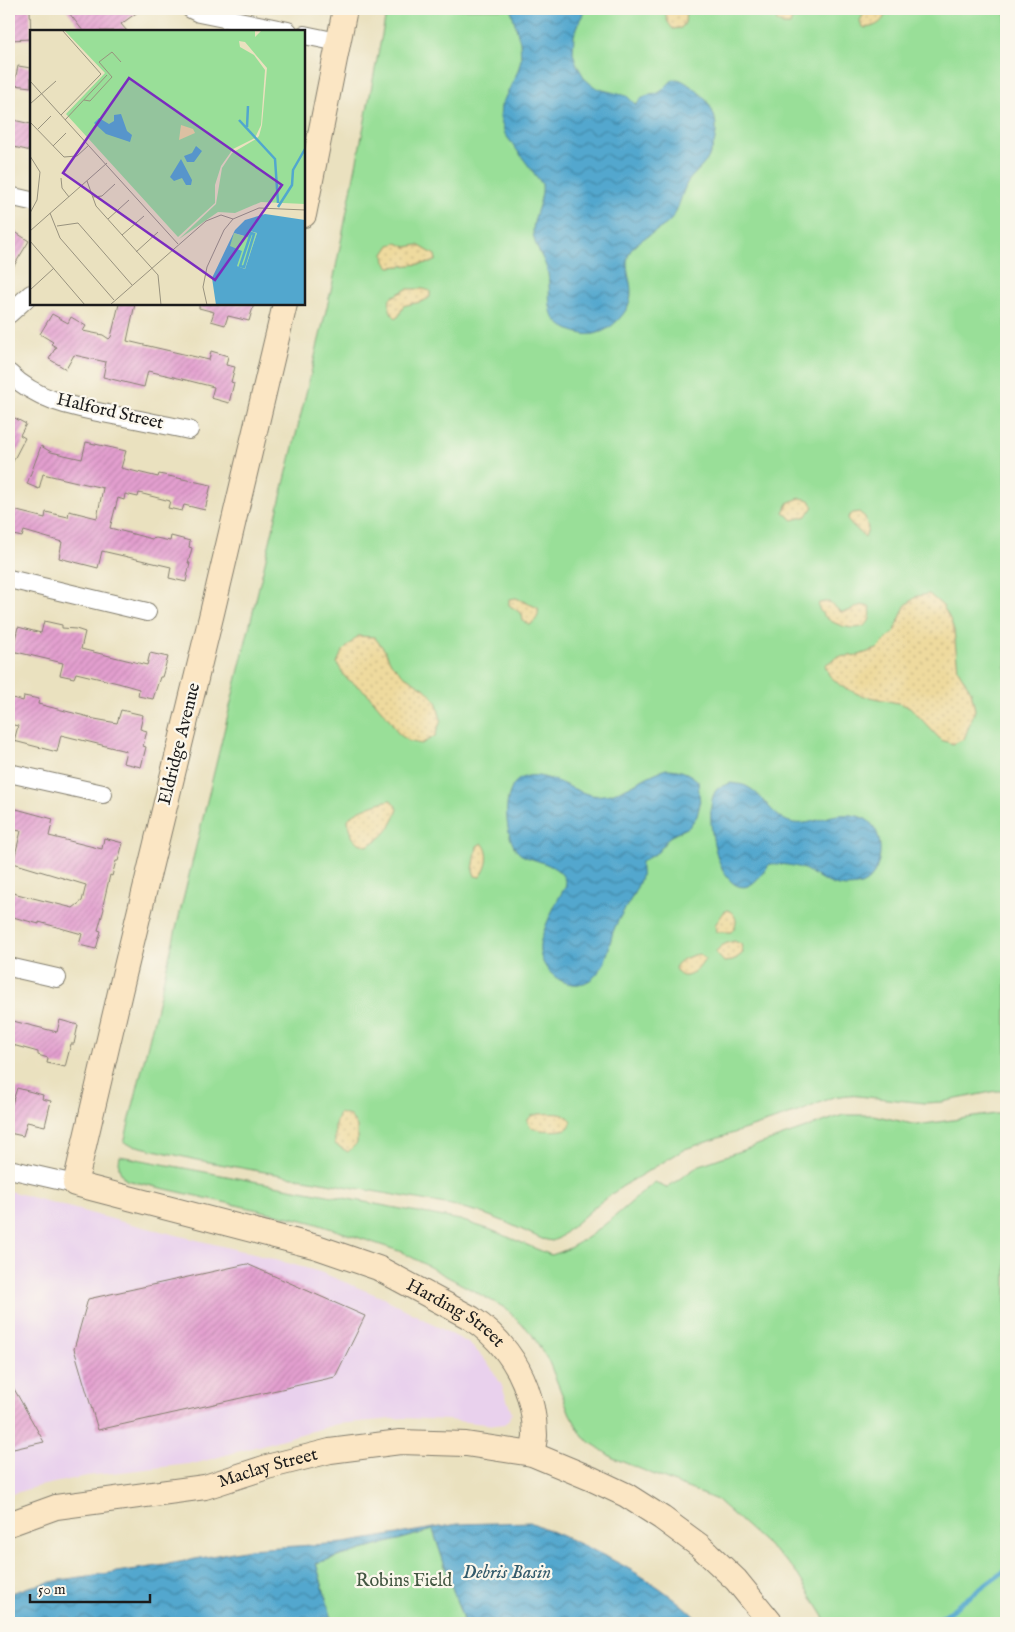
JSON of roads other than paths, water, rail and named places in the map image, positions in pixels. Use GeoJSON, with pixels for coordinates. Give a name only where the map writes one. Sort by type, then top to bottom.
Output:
{"type":"FeatureCollection","features":[{"type":"Feature","properties":{"kind":"street"},"geometry":{"type":"LineString","coordinates":[[191,9],[199,13],[283,30]]}},
{"type":"Feature","properties":{"kind":"street"},"geometry":{"type":"LineString","coordinates":[[305,210],[345,9]]}},
{"type":"Feature","properties":{"kind":"street"},"geometry":{"type":"LineString","coordinates":[[305,34],[338,42]]}},
{"type":"Feature","properties":{"kind":"street"},"geometry":{"type":"LineString","coordinates":[[9,196],[30,201]]}},
{"type":"Feature","properties":{"kind":"street"},"geometry":{"type":"LineString","coordinates":[[9,314],[30,295]]}},
{"type":"Feature","properties":{"kind":"street","name":"Eldridge Avenue"},"geometry":{"type":"LineString","coordinates":[[75,1184],[285,305]]}},
{"type":"Feature","properties":{"kind":"street","name":"Halford Street"},"geometry":{"type":"LineString","coordinates":[[9,373],[18,382],[38,394],[67,406],[189,430]]}},
{"type":"Feature","properties":{"kind":"street"},"geometry":{"type":"LineString","coordinates":[[9,579],[147,612]]}},
{"type":"Feature","properties":{"kind":"street"},"geometry":{"type":"LineString","coordinates":[[9,773],[103,794]]}},
{"type":"Feature","properties":{"kind":"street"},"geometry":{"type":"LineString","coordinates":[[9,967],[57,978]]}},
{"type":"Feature","properties":{"kind":"street","name":"Harding Street"},"geometry":{"type":"LineString","coordinates":[[9,1169],[75,1184],[317,1247],[378,1268],[471,1318],[499,1341],[516,1365],[528,1392],[534,1422],[535,1436],[532,1454]]}},
{"type":"Feature","properties":{"kind":"street","name":"Maclay Street"},"geometry":{"type":"LineString","coordinates":[[9,1524],[56,1507],[205,1487],[267,1467],[330,1451],[410,1442],[466,1444],[532,1454]]}},
{"type":"Feature","properties":{"kind":"street"},"geometry":{"type":"LineString","coordinates":[[532,1454],[626,1495],[662,1518],[700,1546],[736,1580],[772,1623]]}},
{"type":"Feature","properties":{"kind":"water"},"geometry":{"type":"Polygon","coordinates":[[[511,9],[585,9],[574,35],[573,53],[585,79],[592,85],[599,89],[627,96],[636,105],[647,95],[658,93],[672,81],[678,79],[699,92],[706,100],[715,118],[715,139],[712,149],[705,163],[687,183],[673,217],[665,225],[636,244],[629,254],[627,266],[631,292],[626,310],[611,326],[595,334],[572,331],[556,321],[552,314],[547,269],[535,242],[533,231],[542,184],[505,134],[500,117],[501,106],[518,71],[521,59],[520,42],[511,9]]]}},
{"type":"Feature","properties":{"kind":"water"},"geometry":{"type":"Polygon","coordinates":[[[666,769],[691,775],[698,781],[700,804],[697,816],[689,827],[669,837],[658,852],[641,862],[641,875],[638,884],[616,925],[607,956],[599,972],[585,982],[576,984],[566,983],[558,979],[544,964],[540,945],[551,914],[566,886],[565,880],[553,867],[522,855],[515,848],[509,834],[507,817],[509,795],[513,785],[521,778],[540,776],[591,795],[603,795],[624,789],[666,769]]]}},
{"type":"Feature","properties":{"kind":"water"},"geometry":{"type":"Polygon","coordinates":[[[731,783],[744,785],[751,789],[778,816],[790,822],[804,823],[831,816],[853,815],[870,822],[876,831],[880,853],[878,864],[873,874],[866,882],[849,887],[829,883],[804,869],[770,864],[748,886],[737,886],[728,878],[715,850],[711,816],[712,802],[716,790],[731,783]]]}},
{"type":"Feature","properties":{"kind":"water","name":"Debris Basin"},"geometry":{"type":"Polygon","coordinates":[[[530,1522],[621,1564],[663,1591],[701,1623],[464,1623],[433,1530],[316,1563],[333,1623],[9,1623],[9,1594],[60,1580],[158,1566],[249,1549],[344,1543],[458,1524],[530,1522]]]}},
{"type":"Feature","properties":{"kind":"waterway"},"geometry":{"type":"LineString","coordinates":[[934,1623],[1006,1570]]}},
{"type":"Feature","properties":{"kind":"park label","name":"Robins Field"},"geometry":{"type":"Point","coordinates":[404,1581]}}]}
